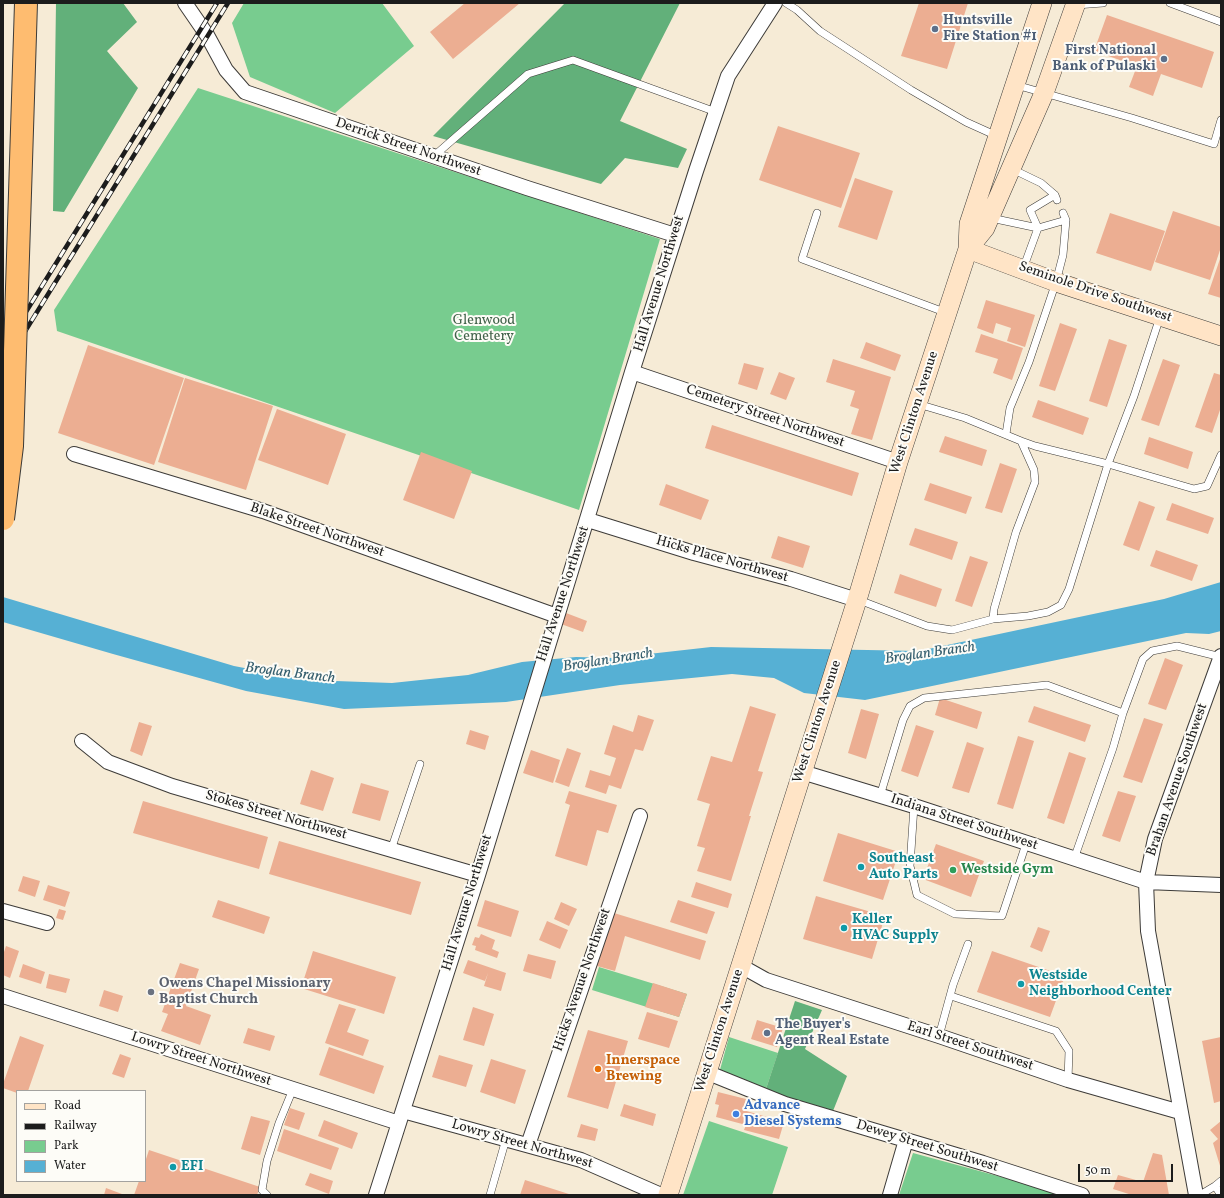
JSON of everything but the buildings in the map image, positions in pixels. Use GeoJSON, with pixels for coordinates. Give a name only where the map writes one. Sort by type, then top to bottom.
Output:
{"type":"FeatureCollection","features":[{"type":"Feature","properties":{"kind":"highway"},"geometry":{"type":"LineString","coordinates":[[3,520],[12,446],[26,3]]}},
{"type":"Feature","properties":{"kind":"street","name":"Derrick Street Northwest"},"geometry":{"type":"LineString","coordinates":[[185,3],[207,35],[226,70],[245,92],[675,235]]}},
{"type":"Feature","properties":{"kind":"street","name":"Hall Avenue Northwest"},"geometry":{"type":"LineString","coordinates":[[376,1195],[478,875],[675,235],[728,76],[775,3]]}},
{"type":"Feature","properties":{"kind":"street","name":"West Clinton Avenue"},"geometry":{"type":"LineString","coordinates":[[668,1195],[857,600],[898,462],[968,249],[968,224],[1042,3]]}},
{"type":"Feature","properties":{"kind":"street","name":"West Clinton Avenue"},"geometry":{"type":"LineString","coordinates":[[968,249],[985,228],[990,218],[1044,94],[1076,4]]}},
{"type":"Feature","properties":{"kind":"street","name":"Seminole Drive Southwest"},"geometry":{"type":"LineString","coordinates":[[968,249],[1056,282],[1221,336]]}},
{"type":"Feature","properties":{"kind":"street","name":"Cemetery Street Northwest"},"geometry":{"type":"LineString","coordinates":[[632,372],[898,462]]}},
{"type":"Feature","properties":{"kind":"street","name":"Blake Street Northwest"},"geometry":{"type":"LineString","coordinates":[[74,454],[263,511],[557,616]]}},
{"type":"Feature","properties":{"kind":"street","name":"Hicks Place Northwest"},"geometry":{"type":"LineString","coordinates":[[588,520],[694,553],[791,579],[857,600]]}},
{"type":"Feature","properties":{"kind":"street","name":"Brahan Avenue Southwest"},"geometry":{"type":"LineString","coordinates":[[1196,1195],[1148,931],[1146,882],[1155,839],[1221,656]]}},
{"type":"Feature","properties":{"kind":"street","name":"Stokes Street Northwest"},"geometry":{"type":"LineString","coordinates":[[82,741],[108,762],[172,786],[478,875]]}},
{"type":"Feature","properties":{"kind":"street","name":"Indiana Street Southwest"},"geometry":{"type":"LineString","coordinates":[[802,772],[914,806],[1074,860],[1146,882],[1221,885]]}},
{"type":"Feature","properties":{"kind":"street","name":"Hicks Avenue Northwest"},"geometry":{"type":"LineString","coordinates":[[528,1145],[594,946],[640,816]]}},
{"type":"Feature","properties":{"kind":"street"},"geometry":{"type":"LineString","coordinates":[[3,911],[47,923]]}},
{"type":"Feature","properties":{"kind":"street","name":"Earl Street Southwest"},"geometry":{"type":"LineString","coordinates":[[741,966],[766,980],[939,1036],[1068,1080],[1180,1112]]}},
{"type":"Feature","properties":{"kind":"street","name":"Lowry Street Northwest"},"geometry":{"type":"LineString","coordinates":[[3,996],[293,1089],[401,1117],[506,1139],[581,1160],[661,1195]]}},
{"type":"Feature","properties":{"kind":"street","name":"Dewey Street Southwest"},"geometry":{"type":"LineString","coordinates":[[706,1072],[785,1104],[1082,1195]]}},
{"type":"Feature","properties":{"kind":"street"},"geometry":{"type":"LineString","coordinates":[[890,1195],[906,1140]]}},
{"type":"Feature","properties":{"kind":"lane"},"geometry":{"type":"LineString","coordinates":[[786,3],[797,10],[820,30],[910,90],[966,122],[997,136]]}},
{"type":"Feature","properties":{"kind":"lane"},"geometry":{"type":"LineString","coordinates":[[1076,4],[1103,3]]}},
{"type":"Feature","properties":{"kind":"lane"},"geometry":{"type":"LineString","coordinates":[[1170,3],[1221,22]]}},
{"type":"Feature","properties":{"kind":"lane"},"geometry":{"type":"LineString","coordinates":[[434,156],[528,74],[573,60],[716,112]]}},
{"type":"Feature","properties":{"kind":"lane"},"geometry":{"type":"LineString","coordinates":[[1014,85],[1132,118],[1214,144],[1221,120]]}},
{"type":"Feature","properties":{"kind":"lane"},"geometry":{"type":"LineString","coordinates":[[1011,169],[1041,183],[1056,198],[1030,210],[1038,228],[1023,270]]}},
{"type":"Feature","properties":{"kind":"lane"},"geometry":{"type":"LineString","coordinates":[[817,213],[802,259],[947,313]]}},
{"type":"Feature","properties":{"kind":"lane"},"geometry":{"type":"LineString","coordinates":[[990,218],[1038,228],[1065,216],[1063,255],[1056,282],[1029,362],[1010,408],[1006,434]]}},
{"type":"Feature","properties":{"kind":"lane"},"geometry":{"type":"LineString","coordinates":[[857,600],[927,626],[952,630],[993,620],[1041,613],[1061,605],[1069,589],[1108,464],[1134,396],[1160,315]]}},
{"type":"Feature","properties":{"kind":"lane"},"geometry":{"type":"LineString","coordinates":[[918,404],[965,418],[1035,446],[1108,464],[1194,489],[1207,486],[1221,455]]}},
{"type":"Feature","properties":{"kind":"lane"},"geometry":{"type":"LineString","coordinates":[[993,620],[994,609],[1016,532],[1035,482],[1034,470],[1021,441]]}},
{"type":"Feature","properties":{"kind":"lane"},"geometry":{"type":"LineString","coordinates":[[1074,860],[1113,748],[1123,713],[1143,659],[1152,651],[1177,646],[1221,656]]}},
{"type":"Feature","properties":{"kind":"lane"},"geometry":{"type":"LineString","coordinates":[[880,796],[903,720],[910,706],[924,698],[1047,685],[1123,713]]}},
{"type":"Feature","properties":{"kind":"lane"},"geometry":{"type":"LineString","coordinates":[[391,850],[420,764]]}},
{"type":"Feature","properties":{"kind":"lane"},"geometry":{"type":"LineString","coordinates":[[914,806],[910,866],[917,895],[955,914],[1002,916],[1026,844]]}},
{"type":"Feature","properties":{"kind":"lane"},"geometry":{"type":"LineString","coordinates":[[939,1036],[968,944]]}},
{"type":"Feature","properties":{"kind":"lane"},"geometry":{"type":"LineString","coordinates":[[951,996],[1056,1031],[1069,1051],[1068,1080]]}},
{"type":"Feature","properties":{"kind":"lane"},"geometry":{"type":"LineString","coordinates":[[267,1195],[262,1190],[267,1161],[279,1123],[293,1089]]}},
{"type":"Feature","properties":{"kind":"lane"},"geometry":{"type":"LineString","coordinates":[[490,1195],[506,1139]]}},
{"type":"Feature","properties":{"kind":"lane"},"geometry":{"type":"LineString","coordinates":[[1200,1195],[1221,1181]]}},
{"type":"Feature","properties":{"kind":"lane"},"geometry":{"type":"LineString","coordinates":[[1215,1186],[1221,1195]]}},
{"type":"Feature","properties":{"kind":"green space"},"geometry":{"type":"Polygon","coordinates":[[[56,3],[123,3],[137,22],[107,51],[138,88],[64,212],[53,211],[56,3]]]}},
{"type":"Feature","properties":{"kind":"green space"},"geometry":{"type":"Polygon","coordinates":[[[244,3],[382,3],[414,46],[335,113],[250,77],[232,23],[244,3]]]}},
{"type":"Feature","properties":{"kind":"green space"},"geometry":{"type":"Polygon","coordinates":[[[565,3],[680,3],[620,121],[687,149],[678,168],[625,158],[601,184],[433,136],[565,3]]]}},
{"type":"Feature","properties":{"kind":"green space","name":"Glenwood Cemetery"},"geometry":{"type":"Polygon","coordinates":[[[198,88],[660,239],[579,510],[57,331],[54,310],[198,88]]]}},
{"type":"Feature","properties":{"kind":"green space"},"geometry":{"type":"Polygon","coordinates":[[[599,967],[687,994],[679,1017],[592,990],[599,967]]]}},
{"type":"Feature","properties":{"kind":"green space"},"geometry":{"type":"Polygon","coordinates":[[[795,1001],[822,1010],[805,1049],[847,1076],[833,1111],[765,1092],[795,1001]]]}},
{"type":"Feature","properties":{"kind":"green space"},"geometry":{"type":"Polygon","coordinates":[[[729,1037],[778,1053],[765,1092],[718,1077],[729,1037]]]}},
{"type":"Feature","properties":{"kind":"green space"},"geometry":{"type":"Polygon","coordinates":[[[709,1121],[788,1147],[772,1195],[683,1195],[709,1121]]]}},
{"type":"Feature","properties":{"kind":"green space"},"geometry":{"type":"Polygon","coordinates":[[[913,1153],[1068,1195],[899,1195],[913,1153]]]}},
{"type":"Feature","properties":{"kind":"water","name":"Broglan Branch"},"geometry":{"type":"Polygon","coordinates":[[[1221,582],[1221,631],[1209,634],[1186,633],[865,700],[804,693],[774,678],[732,674],[620,685],[506,702],[344,709],[246,691],[3,622],[3,597],[234,666],[307,680],[392,683],[468,675],[522,662],[576,657],[613,658],[711,647],[919,651],[1164,599],[1221,582]]]}},
{"type":"Feature","properties":{"kind":"railway"},"geometry":{"type":"LineString","coordinates":[[3,349],[217,3]]}},
{"type":"Feature","properties":{"kind":"railway"},"geometry":{"type":"LineString","coordinates":[[3,367],[228,3]]}},
{"type":"Feature","properties":{"kind":"place","name":"Huntsville Fire Station #1"},"geometry":{"type":"Point","coordinates":[935,29]}},
{"type":"Feature","properties":{"kind":"place","name":"First National Bank of Pulaski"},"geometry":{"type":"Point","coordinates":[1164,59]}},
{"type":"Feature","properties":{"kind":"place","name":"Southeast Auto Parts"},"geometry":{"type":"Point","coordinates":[861,867]}},
{"type":"Feature","properties":{"kind":"place","name":"Westside Gym"},"geometry":{"type":"Point","coordinates":[953,870]}},
{"type":"Feature","properties":{"kind":"place","name":"Keller HVAC Supply"},"geometry":{"type":"Point","coordinates":[844,928]}},
{"type":"Feature","properties":{"kind":"place","name":"Westside Neighborhood Center"},"geometry":{"type":"Point","coordinates":[1021,984]}},
{"type":"Feature","properties":{"kind":"place","name":"Owens Chapel Missionary Baptist Church"},"geometry":{"type":"Point","coordinates":[151,992]}},
{"type":"Feature","properties":{"kind":"place","name":"The Buyer's Agent Real Estate"},"geometry":{"type":"Point","coordinates":[767,1033]}},
{"type":"Feature","properties":{"kind":"place","name":"Innerspace Brewing"},"geometry":{"type":"Point","coordinates":[598,1069]}},
{"type":"Feature","properties":{"kind":"place","name":"Advance Diesel Systems"},"geometry":{"type":"Point","coordinates":[736,1114]}},
{"type":"Feature","properties":{"kind":"place","name":"EFI"},"geometry":{"type":"Point","coordinates":[173,1167]}}]}
